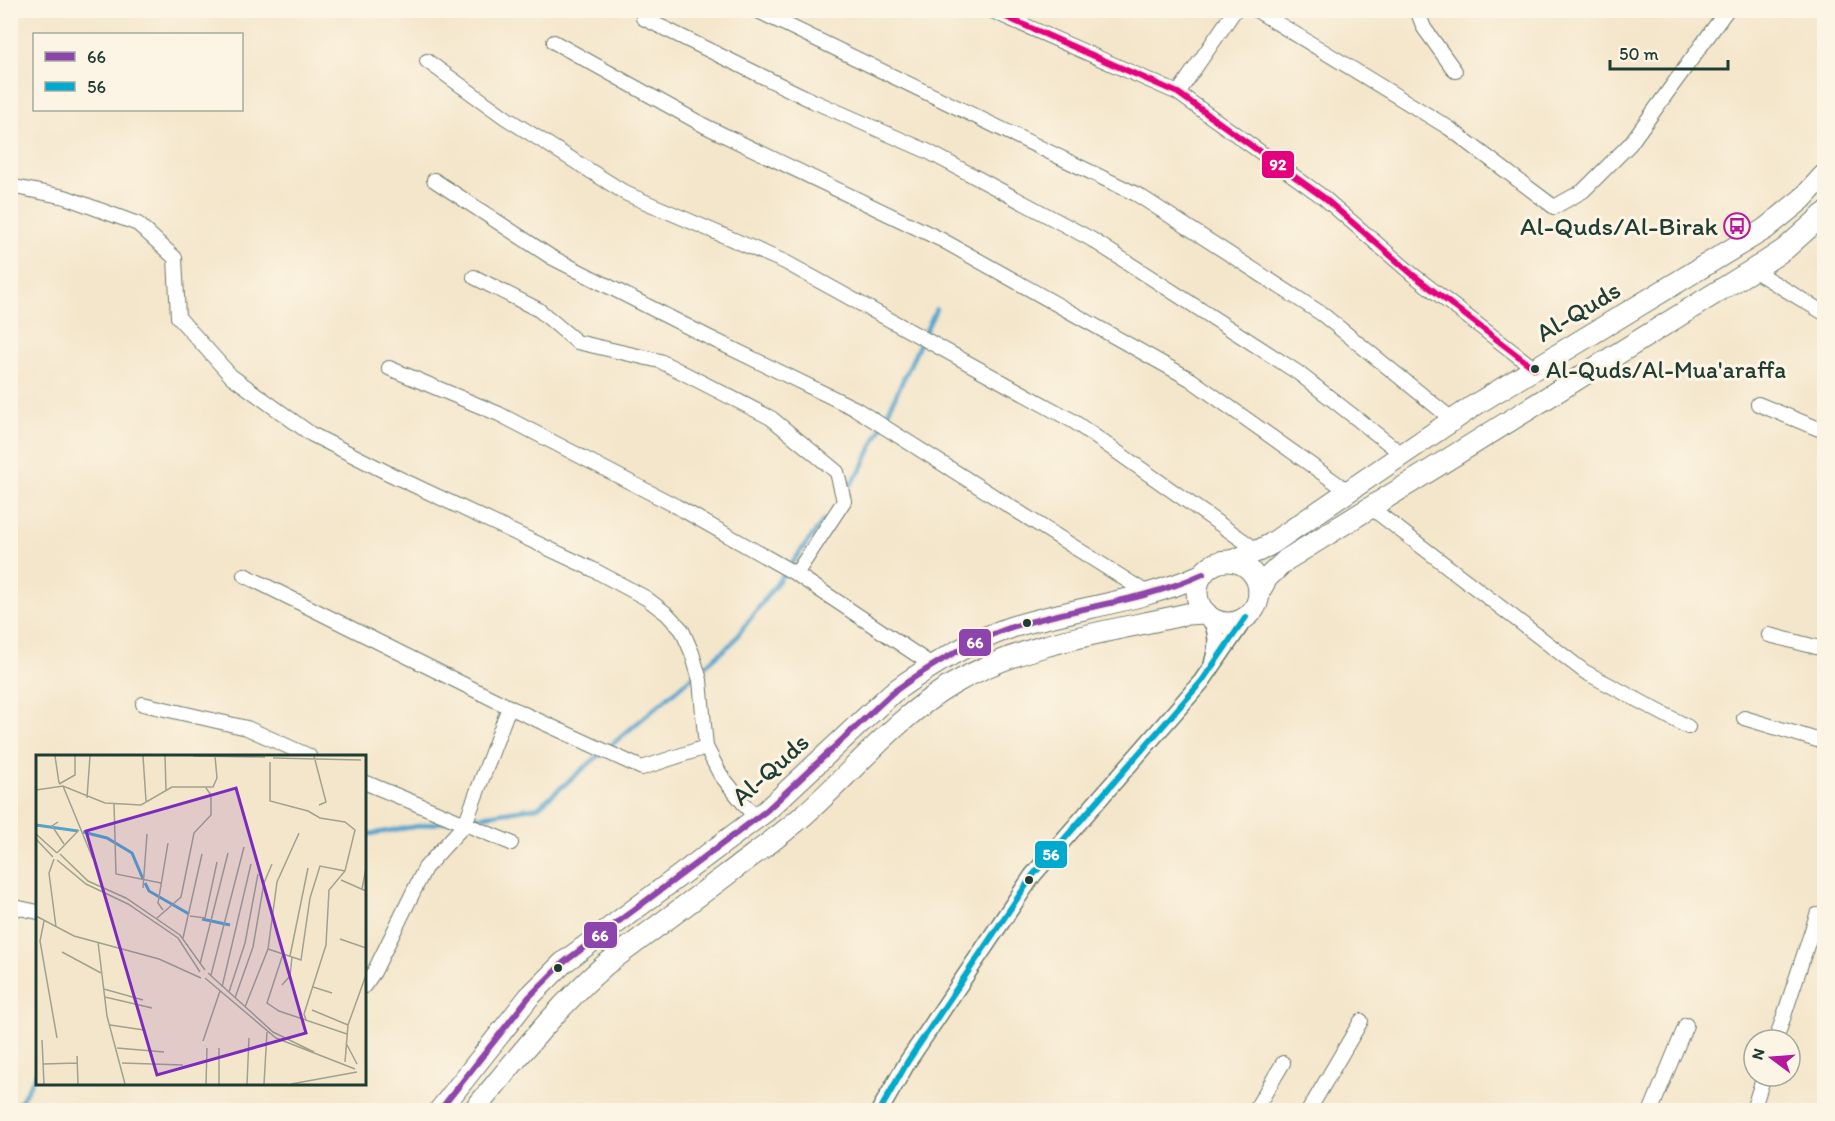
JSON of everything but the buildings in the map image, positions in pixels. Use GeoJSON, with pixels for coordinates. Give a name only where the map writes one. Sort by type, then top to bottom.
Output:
{"type":"FeatureCollection","features":[{"type":"Feature","properties":{"kind":"main road","name":"Al-Quds"},"geometry":{"type":"LineString","coordinates":[[1231,561],[1258,551],[1301,525],[1453,420],[1765,229],[1802,199],[1824,175]]}},
{"type":"Feature","properties":{"kind":"main road"},"geometry":{"type":"LineString","coordinates":[[1259,592],[1258,582],[1252,573],[1245,566],[1231,561],[1216,563],[1203,574],[1197,591],[1198,601],[1208,615],[1218,621],[1228,623],[1238,621],[1253,610],[1267,578],[1286,560],[1753,270],[1785,249],[1824,214]]}},
{"type":"Feature","properties":{"kind":"main road","name":"Al-Quds"},"geometry":{"type":"LineString","coordinates":[[440,1110],[529,997],[563,963],[756,819],[892,693],[960,649],[1012,627],[1150,595],[1203,574]]}},
{"type":"Feature","properties":{"kind":"main road"},"geometry":{"type":"LineString","coordinates":[[474,1110],[548,1021],[587,981],[605,965],[777,837],[822,798],[897,724],[927,701],[954,683],[1010,658],[1064,641],[1187,614],[1208,615]]}},
{"type":"Feature","properties":{"kind":"street"},"geometry":{"type":"LineString","coordinates":[[756,10],[1138,195],[1322,314],[1453,420]]}},
{"type":"Feature","properties":{"kind":"street"},"geometry":{"type":"LineString","coordinates":[[990,10],[1178,93],[1323,197],[1412,274],[1535,369]]}},
{"type":"Feature","properties":{"kind":"street"},"geometry":{"type":"LineString","coordinates":[[1178,93],[1235,10]]}},
{"type":"Feature","properties":{"kind":"street"},"geometry":{"type":"LineString","coordinates":[[1256,10],[1449,128],[1554,207],[1583,191],[1630,144],[1727,10]]}},
{"type":"Feature","properties":{"kind":"street"},"geometry":{"type":"LineString","coordinates":[[1417,10],[1424,28],[1455,71]]}},
{"type":"Feature","properties":{"kind":"street"},"geometry":{"type":"LineString","coordinates":[[643,18],[813,101],[927,152],[1090,239],[1297,372],[1402,454]]}},
{"type":"Feature","properties":{"kind":"street"},"geometry":{"type":"LineString","coordinates":[[554,42],[705,126],[942,240],[1190,379],[1349,492]]}},
{"type":"Feature","properties":{"kind":"street"},"geometry":{"type":"LineString","coordinates":[[427,61],[506,118],[627,194],[784,262],[1073,421],[1258,551]]}},
{"type":"Feature","properties":{"kind":"street"},"geometry":{"type":"LineString","coordinates":[[434,180],[551,257],[856,409],[1150,595]]}},
{"type":"Feature","properties":{"kind":"street"},"geometry":{"type":"LineString","coordinates":[[10,186],[64,197],[138,224],[175,258],[178,317],[231,376],[310,434],[592,569],[646,598],[667,614],[682,630],[700,680],[706,747],[720,774],[756,819]]}},
{"type":"Feature","properties":{"kind":"street"},"geometry":{"type":"LineString","coordinates":[[1753,270],[1824,313]]}},
{"type":"Feature","properties":{"kind":"street"},"geometry":{"type":"LineString","coordinates":[[474,277],[539,310],[577,342],[660,361],[771,418],[837,472],[844,501],[796,574]]}},
{"type":"Feature","properties":{"kind":"street"},"geometry":{"type":"LineString","coordinates":[[389,368],[499,414],[676,506],[796,574],[932,665]]}},
{"type":"Feature","properties":{"kind":"street"},"geometry":{"type":"LineString","coordinates":[[1758,404],[1824,431]]}},
{"type":"Feature","properties":{"kind":"street"},"geometry":{"type":"LineString","coordinates":[[1371,507],[1585,672],[1688,727]]}},
{"type":"Feature","properties":{"kind":"street"},"geometry":{"type":"LineString","coordinates":[[244,575],[509,707],[642,768],[706,747]]}},
{"type":"Feature","properties":{"kind":"street"},"geometry":{"type":"LineString","coordinates":[[1208,615],[1216,629],[1217,638],[1217,649],[1211,669]]}},
{"type":"Feature","properties":{"kind":"street"},"geometry":{"type":"LineString","coordinates":[[880,1110],[908,1061],[1033,875],[1211,669],[1246,616]]}},
{"type":"Feature","properties":{"kind":"street"},"geometry":{"type":"LineString","coordinates":[[1769,634],[1824,649]]}},
{"type":"Feature","properties":{"kind":"street"},"geometry":{"type":"LineString","coordinates":[[143,704],[247,728],[307,755]]}},
{"type":"Feature","properties":{"kind":"street"},"geometry":{"type":"LineString","coordinates":[[366,983],[375,972],[425,868],[465,825],[509,707]]}},
{"type":"Feature","properties":{"kind":"street"},"geometry":{"type":"LineString","coordinates":[[1744,718],[1824,742]]}},
{"type":"Feature","properties":{"kind":"street"},"geometry":{"type":"LineString","coordinates":[[366,783],[511,843]]}},
{"type":"Feature","properties":{"kind":"street"},"geometry":{"type":"LineString","coordinates":[[10,906],[36,912]]}},
{"type":"Feature","properties":{"kind":"street"},"geometry":{"type":"LineString","coordinates":[[1780,1028],[1817,915]]}},
{"type":"Feature","properties":{"kind":"street"},"geometry":{"type":"LineString","coordinates":[[1309,1110],[1361,1021]]}},
{"type":"Feature","properties":{"kind":"street"},"geometry":{"type":"LineString","coordinates":[[1651,1110],[1686,1025]]}},
{"type":"Feature","properties":{"kind":"street"},"geometry":{"type":"LineString","coordinates":[[1255,1110],[1283,1063]]}},
{"type":"Feature","properties":{"kind":"street"},"geometry":{"type":"LineString","coordinates":[[1753,1110],[1760,1088]]}},
{"type":"Feature","properties":{"kind":"waterway"},"geometry":{"type":"LineString","coordinates":[[845,492],[862,468],[936,309]]}},
{"type":"Feature","properties":{"kind":"waterway"},"geometry":{"type":"LineString","coordinates":[[469,818],[538,807],[732,643],[824,520]]}},
{"type":"Feature","properties":{"kind":"waterway"},"geometry":{"type":"LineString","coordinates":[[366,835],[449,821]]}},
{"type":"Feature","properties":{"kind":"waterway"},"geometry":{"type":"LineString","coordinates":[[16,1110],[36,1074]]}},
{"type":"Feature","properties":{"kind":"transit line","name":"92"},"geometry":{"type":"LineString","coordinates":[[990,10],[1178,93],[1323,197],[1412,274],[1535,369]]}},
{"type":"Feature","properties":{"kind":"transit line","name":"66"},"geometry":{"type":"LineString","coordinates":[[440,1110],[529,997],[563,963],[766,811],[892,693],[906,683],[964,647],[1012,627],[1133,598],[1203,574]]}},
{"type":"Feature","properties":{"kind":"transit line","name":"56"},"geometry":{"type":"LineString","coordinates":[[880,1110],[908,1061],[1033,875],[1202,681],[1246,617]]}},
{"type":"Feature","properties":{"kind":"place","name":"Al-Quds/Al-Birak"},"geometry":{"type":"Point","coordinates":[1737,226]}},
{"type":"Feature","properties":{"kind":"place","name":"Al-Quds/Al-Mua'araffa"},"geometry":{"type":"Point","coordinates":[1535,369]}}]}
